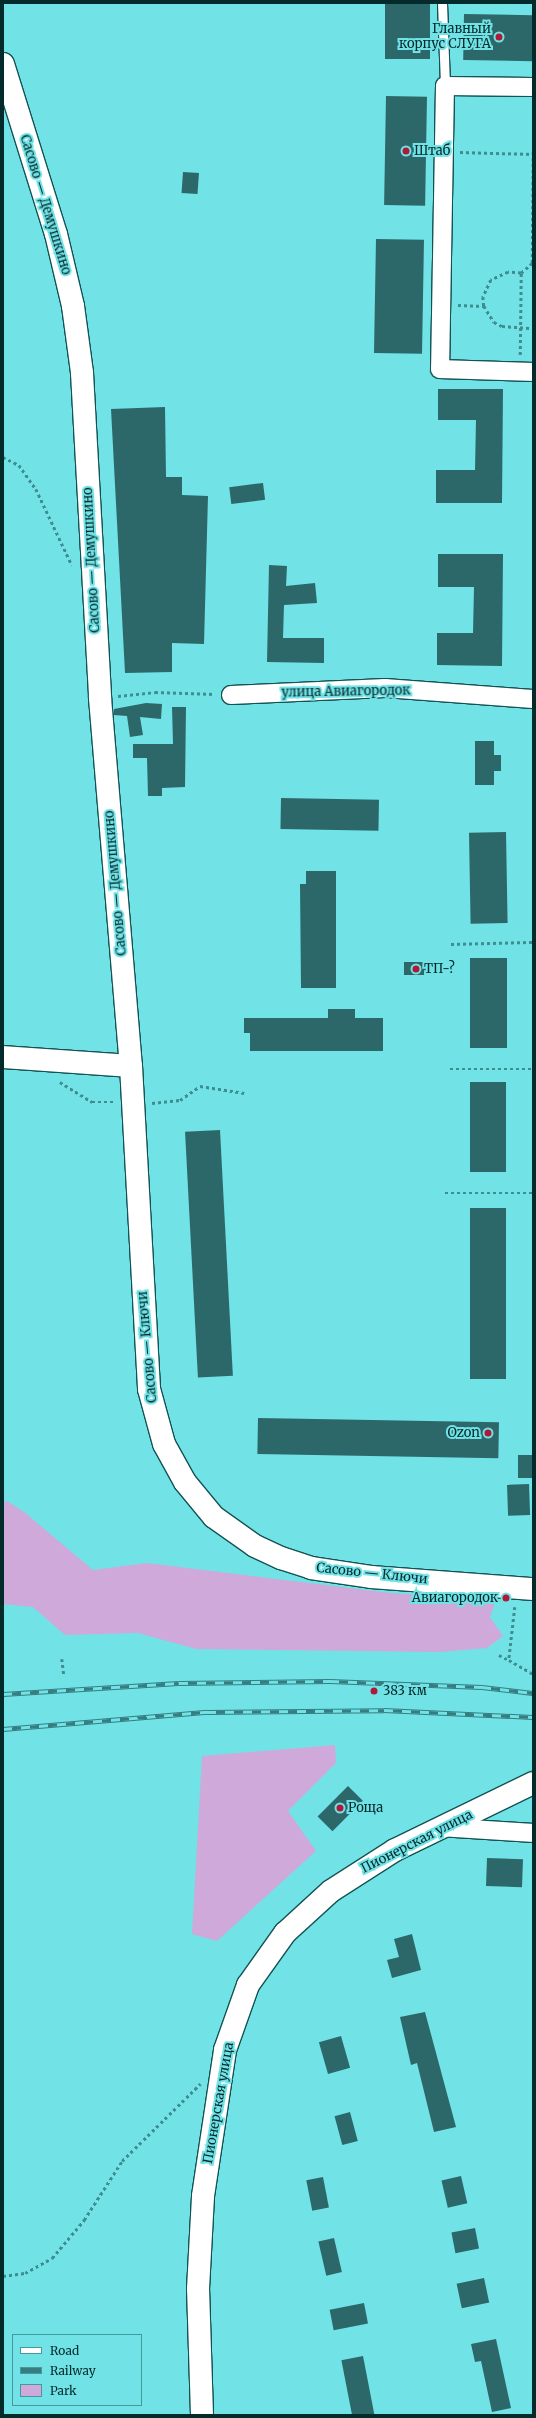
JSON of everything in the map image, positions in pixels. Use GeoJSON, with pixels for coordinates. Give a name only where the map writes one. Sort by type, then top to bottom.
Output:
{"type":"FeatureCollection","features":[{"type":"Feature","properties":{"kind":"street","name":"Сасово — Демушкино"},"geometry":{"type":"LineString","coordinates":[[3,64],[56,234],[73,306],[82,373],[100,698],[131,1066]]}},
{"type":"Feature","properties":{"kind":"street"},"geometry":{"type":"LineString","coordinates":[[527,372],[440,369],[445,86],[533,87]]}},
{"type":"Feature","properties":{"kind":"street","name":"улица Авиагородок"},"geometry":{"type":"LineString","coordinates":[[231,695],[386,688],[533,699]]}},
{"type":"Feature","properties":{"kind":"street"},"geometry":{"type":"LineString","coordinates":[[3,1057],[131,1066]]}},
{"type":"Feature","properties":{"kind":"street","name":"Сасово — Ключи"},"geometry":{"type":"LineString","coordinates":[[131,1066],[149,1389],[164,1444],[185,1482],[233,1532],[280,1558],[311,1568],[372,1577],[525,1588]]}},
{"type":"Feature","properties":{"kind":"street","name":"Пионерская улица"},"geometry":{"type":"LineString","coordinates":[[202,2415],[198,2289],[203,2196],[223,2066],[248,1986],[285,1933],[308,1910],[357,1873],[440,1827],[524,1788]]}},
{"type":"Feature","properties":{"kind":"street"},"geometry":{"type":"LineString","coordinates":[[440,1827],[533,1833]]}},
{"type":"Feature","properties":{"kind":"lane"},"geometry":{"type":"LineString","coordinates":[[442,3],[445,86]]}},
{"type":"Feature","properties":{"kind":"path"},"geometry":{"type":"LineString","coordinates":[[444,151],[533,153],[532,263],[521,273],[508,272],[491,280],[484,292],[484,306],[494,322],[520,328],[533,328]]}},
{"type":"Feature","properties":{"kind":"path"},"geometry":{"type":"LineString","coordinates":[[527,268],[533,268]]}},
{"type":"Feature","properties":{"kind":"path"},"geometry":{"type":"LineString","coordinates":[[521,273],[520,328],[527,372]]}},
{"type":"Feature","properties":{"kind":"path"},"geometry":{"type":"LineString","coordinates":[[441,305],[484,306]]}},
{"type":"Feature","properties":{"kind":"path"},"geometry":{"type":"LineString","coordinates":[[3,457],[19,465],[36,489],[76,572]]}},
{"type":"Feature","properties":{"kind":"path"},"geometry":{"type":"LineString","coordinates":[[100,698],[155,692],[231,695]]}},
{"type":"Feature","properties":{"kind":"path"},"geometry":{"type":"LineString","coordinates":[[452,944],[533,942]]}},
{"type":"Feature","properties":{"kind":"path"},"geometry":{"type":"LineString","coordinates":[[450,1069],[533,1069]]}},
{"type":"Feature","properties":{"kind":"path"},"geometry":{"type":"LineString","coordinates":[[445,1193],[533,1193]]}},
{"type":"Feature","properties":{"kind":"path"},"geometry":{"type":"LineString","coordinates":[[509,1660],[525,1588]]}},
{"type":"Feature","properties":{"kind":"path"},"geometry":{"type":"LineString","coordinates":[[499,1655],[533,1674]]}},
{"type":"Feature","properties":{"kind":"path"},"geometry":{"type":"LineString","coordinates":[[62,1659],[64,1676]]}},
{"type":"Feature","properties":{"kind":"path"},"geometry":{"type":"LineString","coordinates":[[3,2276],[25,2273],[52,2258],[84,2220],[122,2161],[187,2093],[223,2066]]}},
{"type":"Feature","properties":{"kind":"green space"},"geometry":{"type":"Polygon","coordinates":[[[7,1501],[24,1512],[93,1570],[147,1563],[390,1593],[485,1599],[495,1603],[490,1617],[503,1636],[487,1648],[440,1652],[196,1649],[138,1633],[65,1635],[33,1607],[3,1604],[3,1502],[7,1501]]]}},
{"type":"Feature","properties":{"kind":"green space"},"geometry":{"type":"Polygon","coordinates":[[[335,1745],[336,1763],[288,1811],[316,1851],[217,1941],[192,1934],[202,1756],[335,1745]]]}},
{"type":"Feature","properties":{"kind":"building"},"geometry":{"type":"Polygon","coordinates":[[[385,3],[430,3],[430,59],[385,59],[385,3]]]}},
{"type":"Feature","properties":{"kind":"building","name":"Главный корпус СЛУГА"},"geometry":{"type":"Polygon","coordinates":[[[464,14],[533,15],[532,61],[463,60],[464,14]]]}},
{"type":"Feature","properties":{"kind":"building","name":"Штаб"},"geometry":{"type":"Polygon","coordinates":[[[386,96],[427,97],[425,206],[384,205],[386,96]]]}},
{"type":"Feature","properties":{"kind":"building"},"geometry":{"type":"Polygon","coordinates":[[[183,172],[199,173],[197,194],[182,193],[183,172]]]}},
{"type":"Feature","properties":{"kind":"building"},"geometry":{"type":"Polygon","coordinates":[[[376,239],[424,240],[422,354],[374,353],[376,239]]]}},
{"type":"Feature","properties":{"kind":"building"},"geometry":{"type":"Polygon","coordinates":[[[438,389],[503,389],[502,503],[436,503],[436,470],[475,470],[476,420],[438,420],[438,389]]]}},
{"type":"Feature","properties":{"kind":"building"},"geometry":{"type":"Polygon","coordinates":[[[165,407],[166,477],[182,477],[182,495],[208,496],[204,644],[172,643],[172,672],[125,673],[111,409],[165,407]]]}},
{"type":"Feature","properties":{"kind":"building"},"geometry":{"type":"Polygon","coordinates":[[[263,483],[265,500],[231,504],[229,487],[263,483]]]}},
{"type":"Feature","properties":{"kind":"building"},"geometry":{"type":"Polygon","coordinates":[[[438,554],[503,554],[502,666],[437,665],[437,633],[473,633],[474,587],[438,587],[438,554]]]}},
{"type":"Feature","properties":{"kind":"building"},"geometry":{"type":"Polygon","coordinates":[[[269,565],[287,566],[286,586],[315,583],[317,603],[284,605],[283,638],[324,638],[324,663],[267,662],[269,565]]]}},
{"type":"Feature","properties":{"kind":"building"},"geometry":{"type":"Polygon","coordinates":[[[146,703],[162,704],[161,719],[140,717],[143,735],[130,737],[127,716],[114,715],[114,709],[146,703]]]}},
{"type":"Feature","properties":{"kind":"building"},"geometry":{"type":"Polygon","coordinates":[[[172,707],[186,707],[185,787],[162,788],[162,796],[148,796],[147,758],[133,758],[133,744],[173,744],[172,707]]]}},
{"type":"Feature","properties":{"kind":"building"},"geometry":{"type":"Polygon","coordinates":[[[475,741],[494,741],[494,755],[501,755],[501,771],[494,771],[494,785],[475,785],[475,741]]]}},
{"type":"Feature","properties":{"kind":"building"},"geometry":{"type":"Polygon","coordinates":[[[281,798],[379,800],[378,831],[280,829],[281,798]]]}},
{"type":"Feature","properties":{"kind":"building"},"geometry":{"type":"Polygon","coordinates":[[[506,832],[508,923],[471,924],[469,833],[506,832]]]}},
{"type":"Feature","properties":{"kind":"building"},"geometry":{"type":"Polygon","coordinates":[[[306,871],[336,871],[336,988],[301,988],[300,884],[306,884],[306,871]]]}},
{"type":"Feature","properties":{"kind":"building"},"geometry":{"type":"Polygon","coordinates":[[[470,958],[507,958],[507,1048],[470,1048],[470,958]]]}},
{"type":"Feature","properties":{"kind":"building","name":"ТП-?"},"geometry":{"type":"Polygon","coordinates":[[[404,962],[428,962],[428,975],[404,975],[404,962]]]}},
{"type":"Feature","properties":{"kind":"building"},"geometry":{"type":"Polygon","coordinates":[[[328,1009],[355,1009],[355,1018],[383,1018],[383,1051],[250,1051],[250,1033],[244,1033],[244,1018],[328,1018],[328,1009]]]}},
{"type":"Feature","properties":{"kind":"building"},"geometry":{"type":"Polygon","coordinates":[[[470,1082],[506,1082],[506,1172],[470,1172],[470,1082]]]}},
{"type":"Feature","properties":{"kind":"building"},"geometry":{"type":"Polygon","coordinates":[[[220,1130],[233,1376],[198,1377],[185,1132],[220,1130]]]}},
{"type":"Feature","properties":{"kind":"building"},"geometry":{"type":"Polygon","coordinates":[[[470,1208],[506,1208],[506,1379],[470,1379],[470,1208]]]}},
{"type":"Feature","properties":{"kind":"building"},"geometry":{"type":"Polygon","coordinates":[[[258,1418],[499,1422],[498,1458],[257,1454],[258,1418]]]}},
{"type":"Feature","properties":{"kind":"building"},"geometry":{"type":"Polygon","coordinates":[[[518,1455],[533,1455],[533,1478],[518,1478],[518,1455]]]}},
{"type":"Feature","properties":{"kind":"building"},"geometry":{"type":"Polygon","coordinates":[[[529,1484],[530,1515],[508,1516],[507,1485],[529,1484]]]}},
{"type":"Feature","properties":{"kind":"building","name":"Роща"},"geometry":{"type":"Polygon","coordinates":[[[348,1786],[363,1801],[332,1831],[318,1816],[348,1786]]]}},
{"type":"Feature","properties":{"kind":"building"},"geometry":{"type":"Polygon","coordinates":[[[487,1858],[523,1859],[522,1887],[486,1886],[487,1858]]]}},
{"type":"Feature","properties":{"kind":"building"},"geometry":{"type":"Polygon","coordinates":[[[412,1934],[421,1970],[392,1978],[387,1960],[399,1957],[394,1939],[412,1934]]]}},
{"type":"Feature","properties":{"kind":"building"},"geometry":{"type":"Polygon","coordinates":[[[425,2012],[456,2127],[434,2132],[417,2063],[411,2065],[400,2017],[425,2012]]]}},
{"type":"Feature","properties":{"kind":"building"},"geometry":{"type":"Polygon","coordinates":[[[341,2036],[350,2068],[328,2074],[319,2042],[341,2036]]]}},
{"type":"Feature","properties":{"kind":"building"},"geometry":{"type":"Polygon","coordinates":[[[350,2112],[358,2141],[342,2145],[335,2116],[350,2112]]]}},
{"type":"Feature","properties":{"kind":"building"},"geometry":{"type":"Polygon","coordinates":[[[461,2176],[467,2203],[448,2208],[442,2180],[461,2176]]]}},
{"type":"Feature","properties":{"kind":"building"},"geometry":{"type":"Polygon","coordinates":[[[323,2177],[329,2207],[312,2211],[306,2180],[323,2177]]]}},
{"type":"Feature","properties":{"kind":"building"},"geometry":{"type":"Polygon","coordinates":[[[475,2228],[479,2249],[455,2253],[451,2233],[475,2228]]]}},
{"type":"Feature","properties":{"kind":"building"},"geometry":{"type":"Polygon","coordinates":[[[334,2238],[342,2272],[326,2276],[318,2242],[334,2238]]]}},
{"type":"Feature","properties":{"kind":"building"},"geometry":{"type":"Polygon","coordinates":[[[484,2278],[489,2302],[462,2308],[457,2284],[484,2278]]]}},
{"type":"Feature","properties":{"kind":"building"},"geometry":{"type":"Polygon","coordinates":[[[364,2303],[368,2324],[334,2330],[330,2310],[364,2303]]]}},
{"type":"Feature","properties":{"kind":"building"},"geometry":{"type":"Polygon","coordinates":[[[496,2339],[511,2408],[492,2412],[481,2361],[475,2362],[471,2344],[496,2339]]]}},
{"type":"Feature","properties":{"kind":"building"},"geometry":{"type":"Polygon","coordinates":[[[363,2356],[374,2415],[352,2415],[341,2360],[363,2356]]]}},
{"type":"Feature","properties":{"kind":"railway"},"geometry":{"type":"LineString","coordinates":[[3,1694],[179,1683],[330,1681],[482,1687],[533,1693]]}},
{"type":"Feature","properties":{"kind":"railway"},"geometry":{"type":"LineString","coordinates":[[3,1729],[207,1712],[384,1710],[533,1717]]}},
{"type":"Feature","properties":{"kind":"place","name":"Главный корпус СЛУГА"},"geometry":{"type":"Point","coordinates":[499,37]}},
{"type":"Feature","properties":{"kind":"place","name":"Штаб"},"geometry":{"type":"Point","coordinates":[406,151]}},
{"type":"Feature","properties":{"kind":"place","name":"ТП-?"},"geometry":{"type":"Point","coordinates":[416,969]}},
{"type":"Feature","properties":{"kind":"place","name":"Ozon"},"geometry":{"type":"Point","coordinates":[488,1433]}},
{"type":"Feature","properties":{"kind":"place","name":"Авиагородок"},"geometry":{"type":"Point","coordinates":[506,1598]}},
{"type":"Feature","properties":{"kind":"place","name":"383 км"},"geometry":{"type":"Point","coordinates":[374,1691]}},
{"type":"Feature","properties":{"kind":"place","name":"Роща"},"geometry":{"type":"Point","coordinates":[340,1808]}}]}
